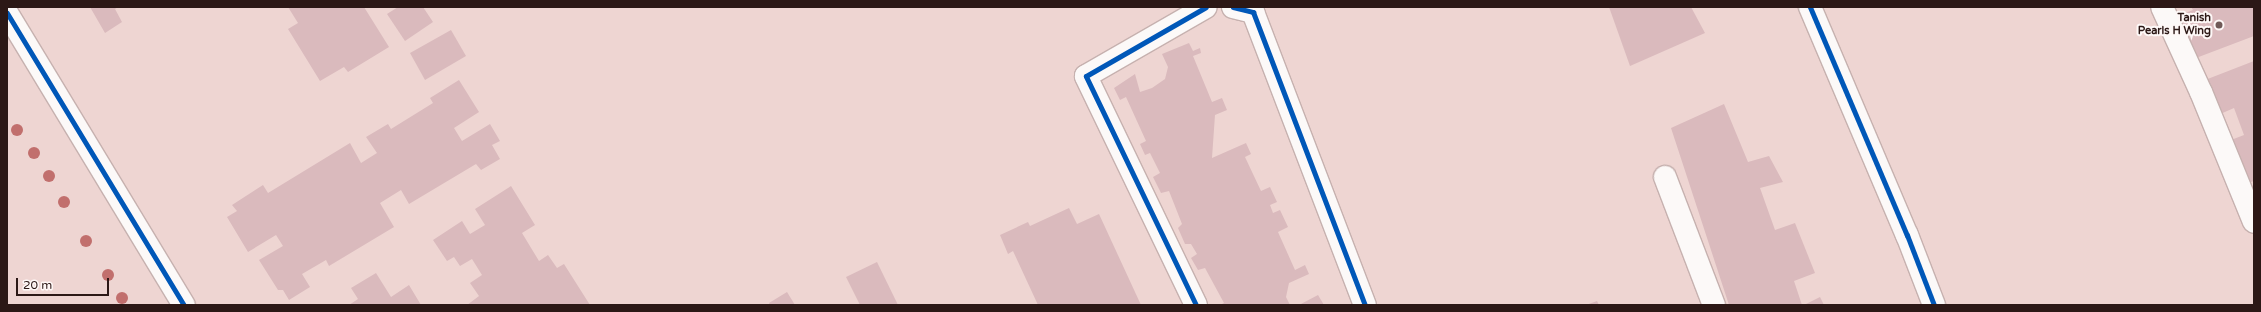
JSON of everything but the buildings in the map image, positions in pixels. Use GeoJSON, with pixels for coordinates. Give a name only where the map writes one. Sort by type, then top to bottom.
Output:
{"type":"FeatureCollection","features":[{"type":"Feature","properties":{"kind":"street"},"geometry":{"type":"LineString","coordinates":[[1196,305],[1086,76],[1206,7]]}},
{"type":"Feature","properties":{"kind":"street"},"geometry":{"type":"LineString","coordinates":[[1233,7],[1253,12],[1365,305]]}},
{"type":"Feature","properties":{"kind":"street"},"geometry":{"type":"LineString","coordinates":[[1810,7],[1904,228],[1934,305]]}},
{"type":"Feature","properties":{"kind":"street"},"geometry":{"type":"LineString","coordinates":[[2162,7],[2201,92],[2254,222]]}},
{"type":"Feature","properties":{"kind":"street"},"geometry":{"type":"LineString","coordinates":[[7,13],[184,305]]}},
{"type":"Feature","properties":{"kind":"street"},"geometry":{"type":"LineString","coordinates":[[1665,177],[1714,305]]}},
{"type":"Feature","properties":{"kind":"cycle path"},"geometry":{"type":"LineString","coordinates":[[1196,305],[1086,76],[1206,7]]}},
{"type":"Feature","properties":{"kind":"cycle path"},"geometry":{"type":"LineString","coordinates":[[1233,7],[1253,12],[1365,305]]}},
{"type":"Feature","properties":{"kind":"cycle path"},"geometry":{"type":"LineString","coordinates":[[1810,7],[1907,235],[1934,305]]}},
{"type":"Feature","properties":{"kind":"cycle path"},"geometry":{"type":"LineString","coordinates":[[7,13],[184,305]]}},
{"type":"Feature","properties":{"kind":"place","name":"Tanish Pearls H Wing"},"geometry":{"type":"Point","coordinates":[2219,25]}}]}
